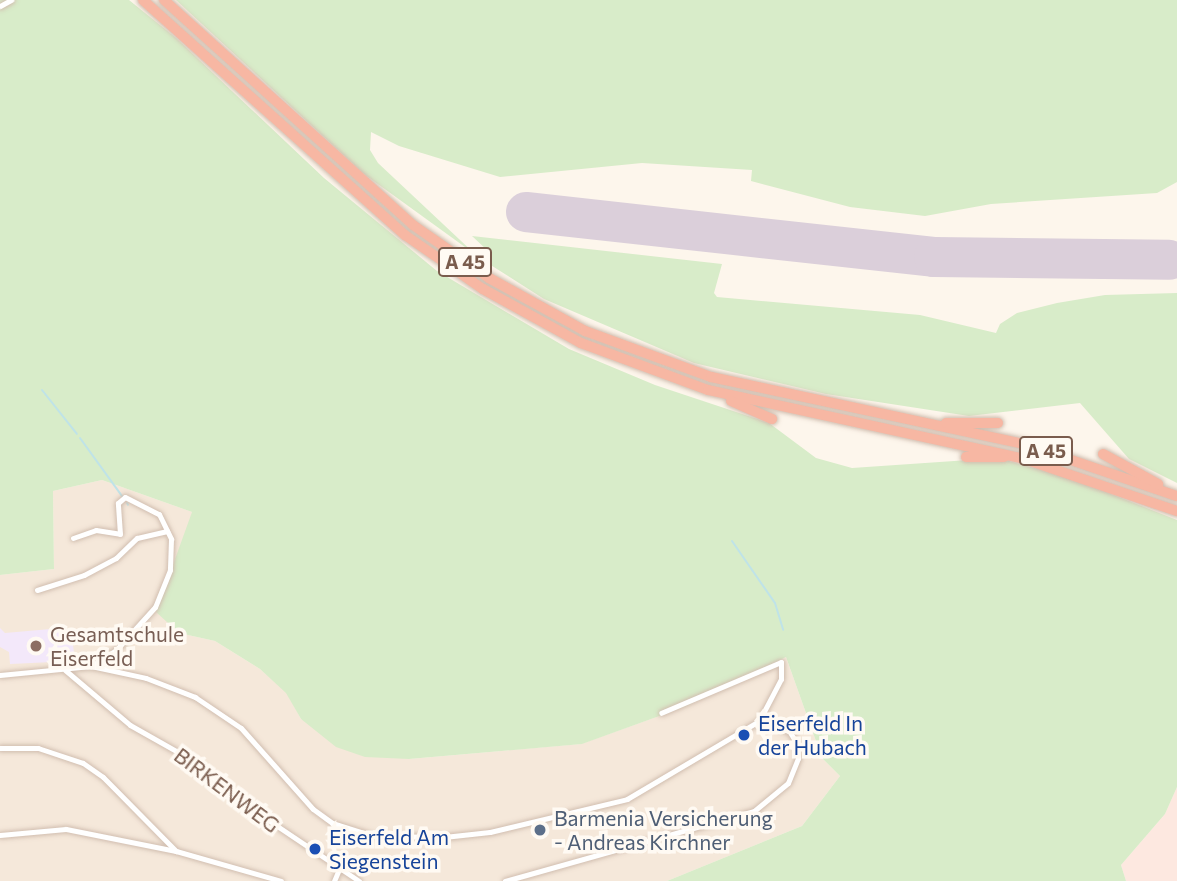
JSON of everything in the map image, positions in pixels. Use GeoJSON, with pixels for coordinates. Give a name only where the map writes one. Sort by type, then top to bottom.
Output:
{"type":"FeatureCollection","features":[{"type":"Feature","properties":{"kind":"highway","name":"A 45"},"geometry":{"type":"LineString","coordinates":[[143,0],[333,175],[441,261],[581,342],[708,390],[1021,458],[1177,511]]}},
{"type":"Feature","properties":{"kind":"highway","name":"A 45"},"geometry":{"type":"LineString","coordinates":[[164,0],[384,201],[447,251],[544,309],[623,347],[711,377],[1027,445],[1177,495]]}},
{"type":"Feature","properties":{"kind":"highway"},"geometry":{"type":"LineString","coordinates":[[708,390],[772,419]]}},
{"type":"Feature","properties":{"kind":"highway"},"geometry":{"type":"LineString","coordinates":[[911,419],[998,423]]}},
{"type":"Feature","properties":{"kind":"highway"},"geometry":{"type":"LineString","coordinates":[[1103,454],[1177,495]]}},
{"type":"Feature","properties":{"kind":"highway"},"geometry":{"type":"LineString","coordinates":[[966,457],[1021,458]]}},
{"type":"Feature","properties":{"kind":"street"},"geometry":{"type":"LineString","coordinates":[[0,6],[11,0]]}},
{"type":"Feature","properties":{"kind":"street"},"geometry":{"type":"LineString","coordinates":[[73,538],[96,530],[120,534],[118,503],[125,497],[159,514],[171,539],[170,570],[155,607],[126,642],[91,666]]}},
{"type":"Feature","properties":{"kind":"street"},"geometry":{"type":"LineString","coordinates":[[37,590],[84,575],[116,558],[137,538],[167,531]]}},
{"type":"Feature","properties":{"kind":"street"},"geometry":{"type":"LineString","coordinates":[[0,675],[91,666],[146,678],[218,710],[241,728],[313,809],[332,822],[373,836],[444,837],[490,832],[627,799],[759,721],[781,679],[783,665],[778,660],[662,713]]}},
{"type":"Feature","properties":{"kind":"street","name":"BIRKENWEG"},"geometry":{"type":"LineString","coordinates":[[65,670],[130,725],[194,761],[237,799],[359,881]]}},
{"type":"Feature","properties":{"kind":"street"},"geometry":{"type":"LineString","coordinates":[[505,881],[754,811],[788,783],[798,758],[796,742],[789,731],[759,721]]}},
{"type":"Feature","properties":{"kind":"street"},"geometry":{"type":"LineString","coordinates":[[0,748],[38,748],[83,763],[103,777],[176,851]]}},
{"type":"Feature","properties":{"kind":"street"},"geometry":{"type":"LineString","coordinates":[[0,835],[66,829],[176,851],[281,881]]}},
{"type":"Feature","properties":{"kind":"street"},"geometry":{"type":"LineString","coordinates":[[334,881],[339,869]]}},
{"type":"Feature","properties":{"kind":"shaded area"},"geometry":{"type":"Polygon","coordinates":[[[102,480],[192,512],[179,633],[215,641],[260,669],[287,693],[301,719],[409,759],[581,744],[687,706],[786,657],[822,758],[840,776],[802,826],[667,881],[0,881],[0,575],[54,569],[53,491],[102,480]]]}},
{"type":"Feature","properties":{"kind":"shaded area","name":"Gesamtschule Eiserfeld"},"geometry":{"type":"Polygon","coordinates":[[[0,628],[5,633],[62,628],[73,645],[75,661],[10,664],[9,652],[0,647],[0,628]]]}},
{"type":"Feature","properties":{"kind":"shaded area"},"geometry":{"type":"Polygon","coordinates":[[[1177,787],[1177,881],[1126,881],[1121,865],[1165,814],[1177,787]]]}},
{"type":"Feature","properties":{"kind":"green space"},"geometry":{"type":"Polygon","coordinates":[[[0,0],[129,0],[176,38],[324,178],[437,271],[569,349],[655,385],[769,423],[816,458],[852,468],[998,458],[1068,477],[1177,520],[1177,787],[1165,814],[1121,865],[1126,881],[667,881],[802,826],[840,776],[822,758],[786,657],[687,706],[582,744],[409,759],[365,757],[336,747],[301,719],[286,693],[260,669],[215,641],[179,633],[156,612],[192,512],[102,480],[53,491],[54,569],[0,575],[0,0]]]}},
{"type":"Feature","properties":{"kind":"green space"},"geometry":{"type":"Polygon","coordinates":[[[176,0],[1177,0],[1177,182],[1157,193],[991,204],[925,216],[850,207],[751,181],[752,170],[642,163],[500,177],[399,146],[371,132],[370,150],[378,163],[476,255],[364,174],[176,0]]]}},
{"type":"Feature","properties":{"kind":"green space"},"geometry":{"type":"Polygon","coordinates":[[[472,236],[722,264],[714,293],[717,297],[920,315],[996,333],[1000,324],[1017,313],[1057,303],[1105,295],[1177,293],[1177,483],[1129,459],[1080,403],[969,416],[826,394],[694,363],[544,299],[478,257],[487,250],[472,236]]]}},
{"type":"Feature","properties":{"kind":"waterway"},"geometry":{"type":"LineString","coordinates":[[42,390],[77,434]]}},
{"type":"Feature","properties":{"kind":"waterway"},"geometry":{"type":"LineString","coordinates":[[80,438],[122,496]]}},
{"type":"Feature","properties":{"kind":"waterway"},"geometry":{"type":"LineString","coordinates":[[732,541],[775,603],[783,630]]}},
{"type":"Feature","properties":{"kind":"taxiway"},"geometry":{"type":"LineString","coordinates":[[1169,260],[1177,257]]}},
{"type":"Feature","properties":{"kind":"runway"},"geometry":{"type":"LineString","coordinates":[[526,212],[934,257],[1169,260]]}},
{"type":"Feature","properties":{"kind":"place","name":"Gesamtschule Eiserfeld"},"geometry":{"type":"Point","coordinates":[36,646]}},
{"type":"Feature","properties":{"kind":"place","name":"Eiserfeld In der Hubach"},"geometry":{"type":"Point","coordinates":[744,735]}},
{"type":"Feature","properties":{"kind":"place","name":"Barmenia Versicherung - Andreas Kirchner"},"geometry":{"type":"Point","coordinates":[540,830]}},
{"type":"Feature","properties":{"kind":"place","name":"Eiserfeld Am Siegenstein"},"geometry":{"type":"Point","coordinates":[315,849]}}]}
